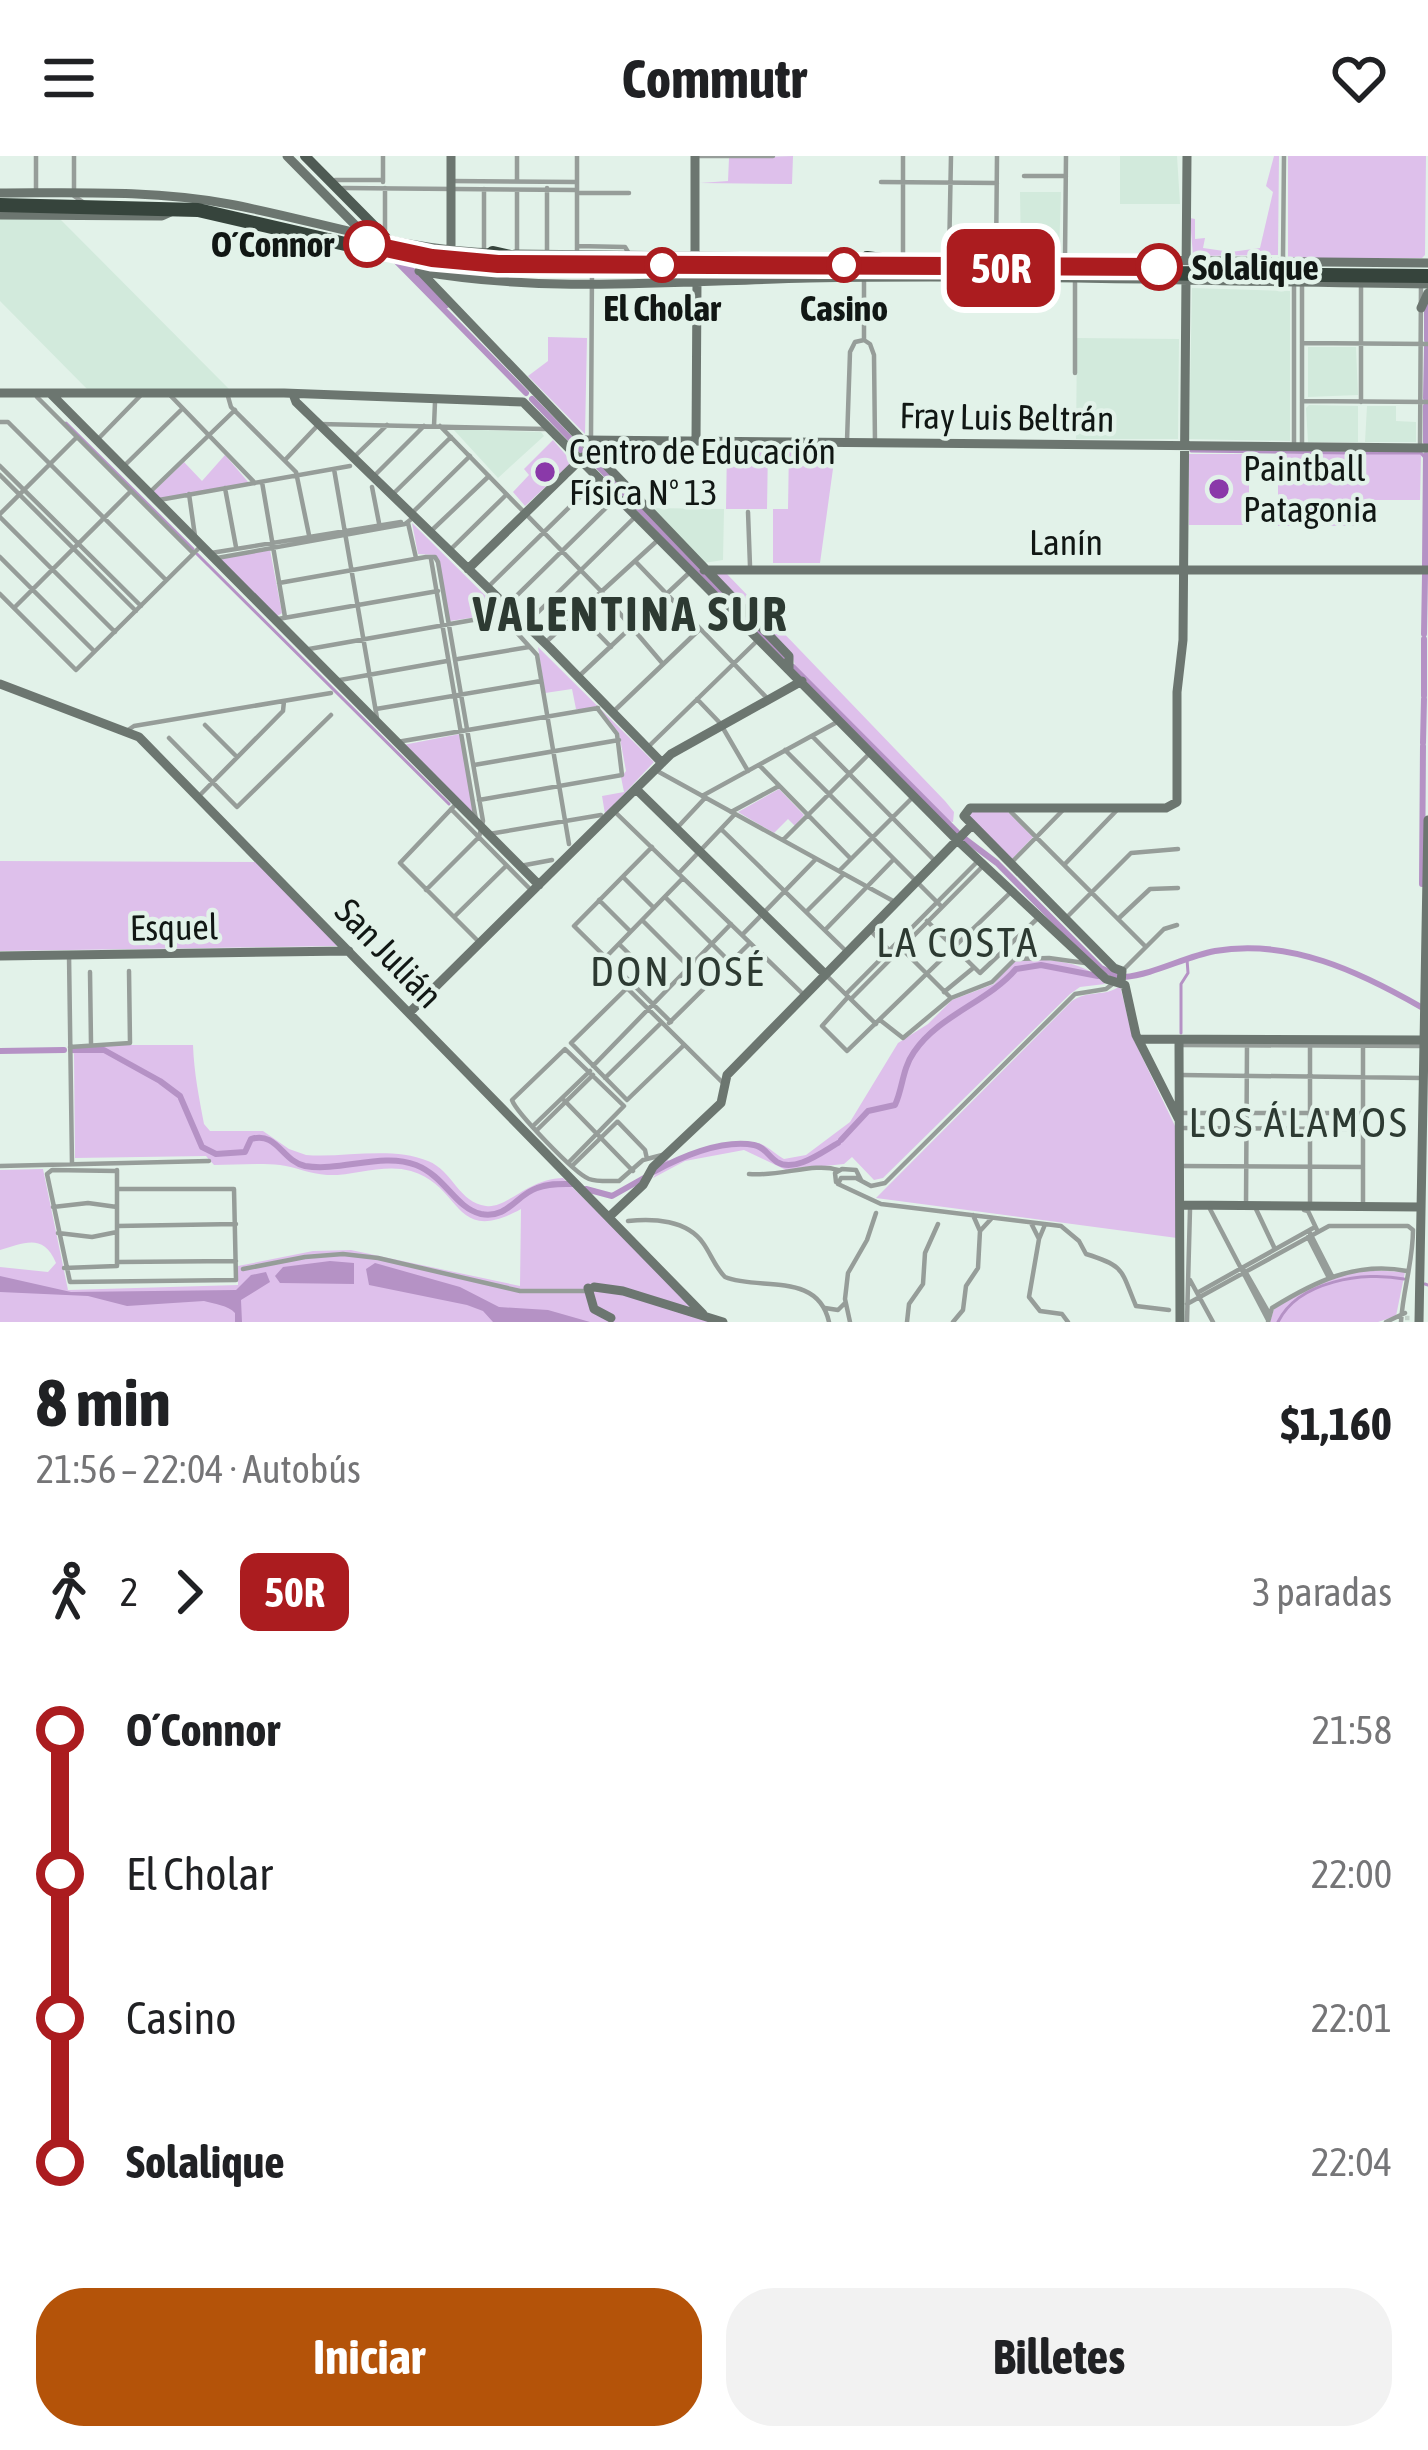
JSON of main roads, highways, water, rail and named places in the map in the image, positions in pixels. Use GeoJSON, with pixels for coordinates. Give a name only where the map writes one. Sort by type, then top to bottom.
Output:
{"type":"FeatureCollection","features":[{"type":"Feature","properties":{"kind":"highway"},"geometry":{"type":"LineString","coordinates":[[0,200],[78,197],[197,206],[389,244],[449,263],[592,276],[942,263]]}},
{"type":"Feature","properties":{"kind":"highway"},"geometry":{"type":"LineString","coordinates":[[0,200],[178,208],[389,244]]}},
{"type":"Feature","properties":{"kind":"highway"},"geometry":{"type":"LineString","coordinates":[[488,253],[696,269],[1182,273]]}},
{"type":"Feature","properties":{"kind":"highway"},"geometry":{"type":"LineString","coordinates":[[867,258],[1427,279]]}},
{"type":"Feature","properties":{"kind":"highway"},"geometry":{"type":"LineString","coordinates":[[449,263],[546,259]]}},
{"type":"Feature","properties":{"kind":"main road"},"geometry":{"type":"LineString","coordinates":[[305,156],[389,244]]}},
{"type":"Feature","properties":{"kind":"waterway"},"geometry":{"type":"LineString","coordinates":[[395,260],[526,393]]}},
{"type":"Feature","properties":{"kind":"waterway"},"geometry":{"type":"LineString","coordinates":[[403,261],[447,305]]}},
{"type":"Feature","properties":{"kind":"waterway"},"geometry":{"type":"LineString","coordinates":[[1427,302],[1427,340]]}},
{"type":"Feature","properties":{"kind":"waterway"},"geometry":{"type":"LineString","coordinates":[[1426,398],[1427,347]]}},
{"type":"Feature","properties":{"kind":"waterway"},"geometry":{"type":"LineString","coordinates":[[532,399],[584,453]]}},
{"type":"Feature","properties":{"kind":"waterway"},"geometry":{"type":"LineString","coordinates":[[1426,406],[1426,442]]}},
{"type":"Feature","properties":{"kind":"waterway"},"geometry":{"type":"LineString","coordinates":[[66,423],[193,549]]}},
{"type":"Feature","properties":{"kind":"waterway"},"geometry":{"type":"LineString","coordinates":[[1191,451],[1351,453]]}},
{"type":"Feature","properties":{"kind":"waterway"},"geometry":{"type":"LineString","coordinates":[[1355,453],[1421,453],[1426,459]]}},
{"type":"Feature","properties":{"kind":"waterway"},"geometry":{"type":"LineString","coordinates":[[1425,566],[1426,455]]}},
{"type":"Feature","properties":{"kind":"waterway"},"geometry":{"type":"LineString","coordinates":[[588,456],[788,662]]}},
{"type":"Feature","properties":{"kind":"waterway"},"geometry":{"type":"LineString","coordinates":[[197,554],[449,804]]}},
{"type":"Feature","properties":{"kind":"waterway"},"geometry":{"type":"LineString","coordinates":[[1424,634],[1425,575]]}},
{"type":"Feature","properties":{"kind":"waterway"},"geometry":{"type":"LineString","coordinates":[[1424,639],[1424,696]]}},
{"type":"Feature","properties":{"kind":"waterway"},"geometry":{"type":"LineString","coordinates":[[793,667],[957,832]]}},
{"type":"Feature","properties":{"kind":"waterway"},"geometry":{"type":"LineString","coordinates":[[1423,743],[1424,699]]}},
{"type":"Feature","properties":{"kind":"waterway"},"geometry":{"type":"LineString","coordinates":[[1422,884],[1423,746]]}},
{"type":"Feature","properties":{"kind":"waterway"},"geometry":{"type":"LineString","coordinates":[[965,839],[997,863],[1101,968],[1119,977]]}},
{"type":"Feature","properties":{"kind":"waterway"},"geometry":{"type":"LineString","coordinates":[[1124,977],[1215,951],[1270,949],[1349,970],[1421,1007]]}},
{"type":"Feature","properties":{"kind":"waterway"},"geometry":{"type":"LineString","coordinates":[[1181,1033],[1181,984],[1188,973],[1187,959]]}},
{"type":"Feature","properties":{"kind":"waterway"},"geometry":{"type":"LineString","coordinates":[[841,1140],[868,1111],[895,1105],[907,1065],[924,1039],[1016,969],[1041,965],[1098,976]]}},
{"type":"Feature","properties":{"kind":"waterway"},"geometry":{"type":"LineString","coordinates":[[0,1051],[64,1050]]}},
{"type":"Feature","properties":{"kind":"waterway"},"geometry":{"type":"LineString","coordinates":[[71,1050],[104,1050],[160,1081],[180,1096],[202,1147],[216,1154],[245,1152],[251,1139],[260,1138],[305,1166],[403,1162],[426,1170],[472,1211],[490,1215],[542,1186],[574,1184]]}},
{"type":"Feature","properties":{"kind":"waterway"},"geometry":{"type":"LineString","coordinates":[[653,1172],[715,1147],[758,1146],[777,1162],[792,1165],[838,1143]]}},
{"type":"Feature","properties":{"kind":"waterway"},"geometry":{"type":"LineString","coordinates":[[586,1189],[612,1196],[644,1178]]}},
{"type":"Feature","properties":{"kind":"waterway"},"geometry":{"type":"LineString","coordinates":[[1278,1322],[1300,1297],[1316,1288],[1352,1278],[1404,1279]]}},
{"type":"Feature","properties":{"kind":"tunnel"},"geometry":{"type":"LineString","coordinates":[[1405,1318],[1411,1318]]}},
{"type":"Feature","properties":{"kind":"place","name":"O´Connor"},"geometry":{"type":"Point","coordinates":[367,244]}},
{"type":"Feature","properties":{"kind":"place","name":"El Cholar"},"geometry":{"type":"Point","coordinates":[662,265]}},
{"type":"Feature","properties":{"kind":"place","name":"Casino"},"geometry":{"type":"Point","coordinates":[844,265]}},
{"type":"Feature","properties":{"kind":"place","name":"Solalique"},"geometry":{"type":"Point","coordinates":[1159,267]}},
{"type":"Feature","properties":{"kind":"place","name":"Centro de Educación Física N° 13"},"geometry":{"type":"Point","coordinates":[545,472]}},
{"type":"Feature","properties":{"kind":"place","name":"Paintball Patagonia"},"geometry":{"type":"Point","coordinates":[1219,489]}},
{"type":"Feature","properties":{"kind":"district","name":"VALENTINA SUR"},"geometry":{"type":"Point","coordinates":[631,614]}},
{"type":"Feature","properties":{"kind":"district","name":"LA COSTA"},"geometry":{"type":"Point","coordinates":[958,942]}},
{"type":"Feature","properties":{"kind":"district","name":"DON JOSÉ"},"geometry":{"type":"Point","coordinates":[678,971]}},
{"type":"Feature","properties":{"kind":"district","name":"LOS ÁLAMOS"},"geometry":{"type":"Point","coordinates":[1299,1122]}}]}
